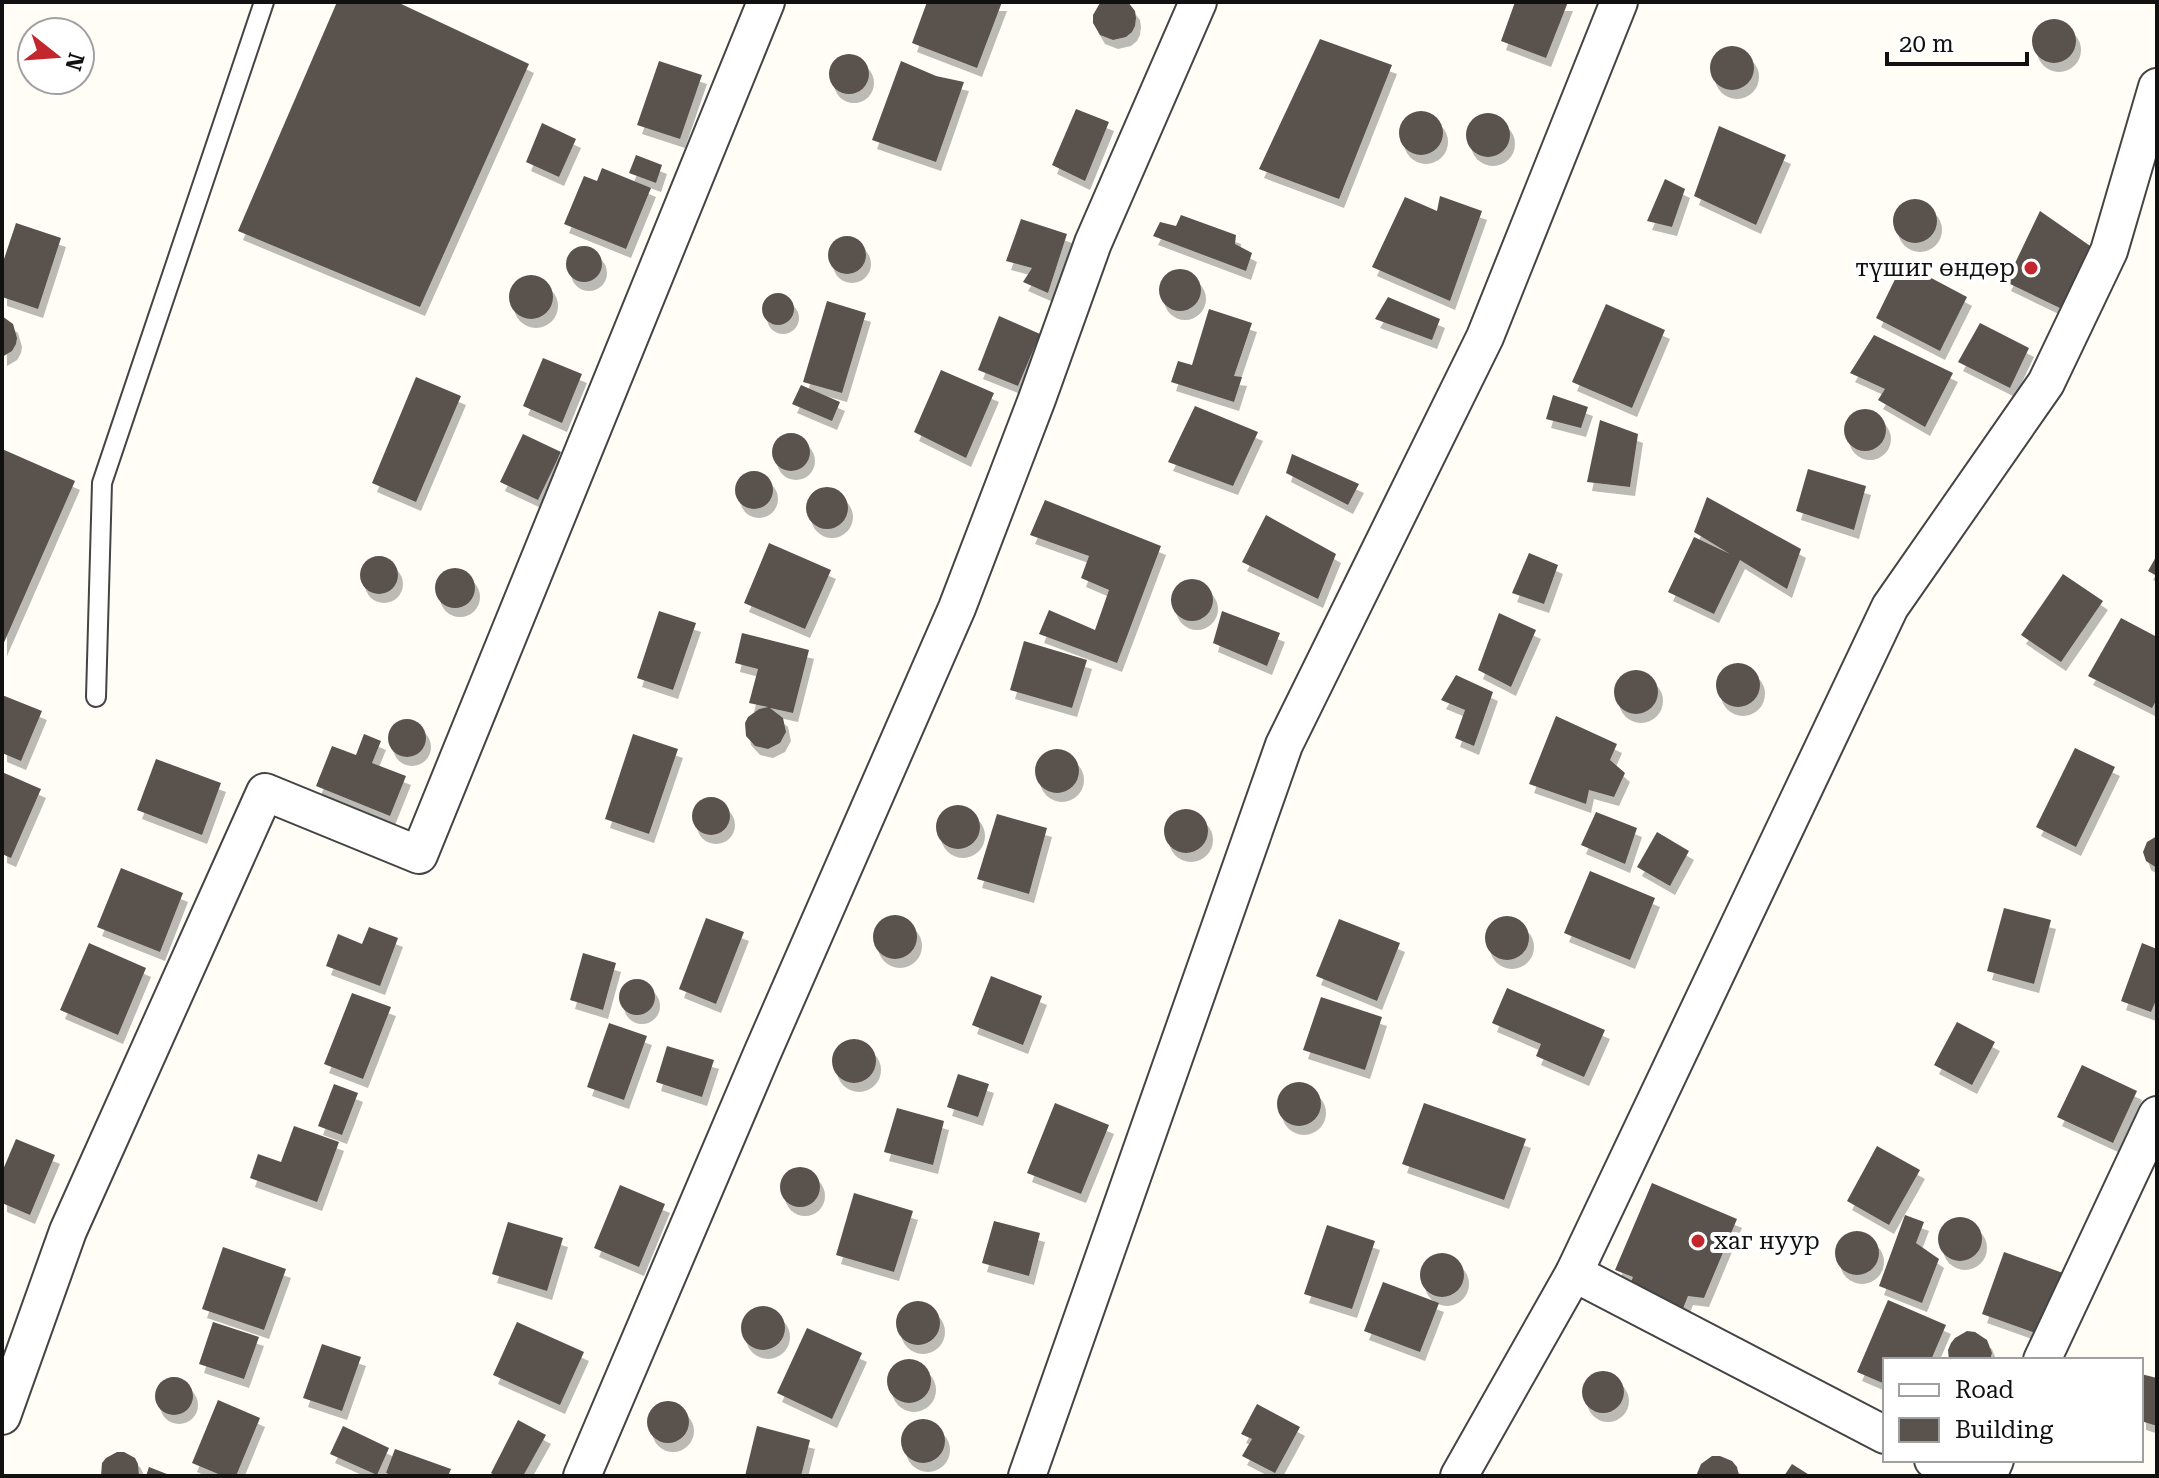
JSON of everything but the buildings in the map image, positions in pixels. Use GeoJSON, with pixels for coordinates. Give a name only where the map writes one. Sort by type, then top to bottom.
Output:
{"type":"FeatureCollection","features":[{"type":"Feature","properties":{"kind":"street"},"geometry":{"type":"LineString","coordinates":[[2,1416],[68,1231],[265,792],[419,855],[766,2]]}},
{"type":"Feature","properties":{"kind":"street"},"geometry":{"type":"LineString","coordinates":[[582,1476],[957,608],[1093,243],[1198,2]]}},
{"type":"Feature","properties":{"kind":"street"},"geometry":{"type":"LineString","coordinates":[[1027,1476],[1284,745],[1485,337],[1619,2]]}},
{"type":"Feature","properties":{"kind":"street"},"geometry":{"type":"LineString","coordinates":[[1459,1476],[1574,1273],[1890,607],[2046,383],[2109,251],[2157,87]]}},
{"type":"Feature","properties":{"kind":"street"},"geometry":{"type":"LineString","coordinates":[[2043,1358],[2157,1115]]}},
{"type":"Feature","properties":{"kind":"street"},"geometry":{"type":"LineString","coordinates":[[1574,1273],[1883,1434]]}},
{"type":"Feature","properties":{"kind":"street"},"geometry":{"type":"LineString","coordinates":[[1937,1462],[1965,1476]]}},
{"type":"Feature","properties":{"kind":"lane"},"geometry":{"type":"LineString","coordinates":[[96,697],[102,483],[264,2]]}},
{"type":"Feature","properties":{"kind":"place","name":"түшиг өндөр"},"geometry":{"type":"Point","coordinates":[2031,268]}},
{"type":"Feature","properties":{"kind":"place","name":"хаг нуур"},"geometry":{"type":"Point","coordinates":[1698,1241]}}]}
